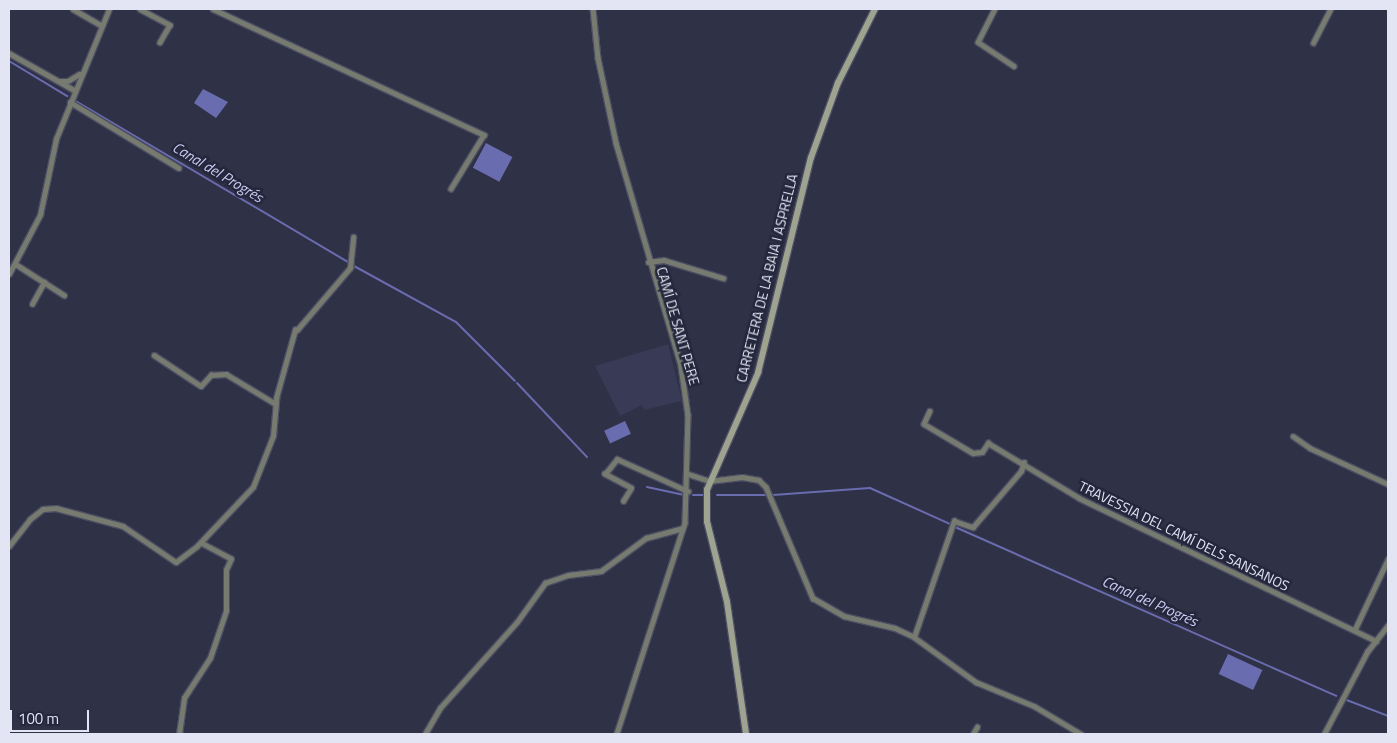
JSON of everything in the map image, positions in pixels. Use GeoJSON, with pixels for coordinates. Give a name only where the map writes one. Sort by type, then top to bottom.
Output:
{"type":"FeatureCollection","features":[{"type":"Feature","properties":{"kind":"main road","name":"CARRETERA DE LA BAIA I ASPRELLA"},"geometry":{"type":"LineString","coordinates":[[746,734],[727,602],[707,522],[709,481],[758,373],[811,158],[838,83],[875,9]]}},
{"type":"Feature","properties":{"kind":"street"},"geometry":{"type":"LineString","coordinates":[[73,9],[101,25]]}},
{"type":"Feature","properties":{"kind":"street"},"geometry":{"type":"LineString","coordinates":[[9,274],[17,265],[40,215],[56,138],[82,70],[109,9]]}},
{"type":"Feature","properties":{"kind":"street"},"geometry":{"type":"LineString","coordinates":[[140,9],[170,25],[160,42]]}},
{"type":"Feature","properties":{"kind":"street"},"geometry":{"type":"LineString","coordinates":[[213,9],[484,135],[451,190]]}},
{"type":"Feature","properties":{"kind":"street","name":"CAMÍ DE SANT PERE"},"geometry":{"type":"LineString","coordinates":[[593,9],[598,58],[616,143],[686,393],[688,491],[683,528],[617,734]]}},
{"type":"Feature","properties":{"kind":"street"},"geometry":{"type":"LineString","coordinates":[[995,9],[978,42],[1014,66]]}},
{"type":"Feature","properties":{"kind":"street"},"geometry":{"type":"LineString","coordinates":[[1313,43],[1330,9]]}},
{"type":"Feature","properties":{"kind":"street"},"geometry":{"type":"LineString","coordinates":[[9,52],[55,81],[75,88]]}},
{"type":"Feature","properties":{"kind":"street"},"geometry":{"type":"LineString","coordinates":[[55,81],[68,82],[82,70]]}},
{"type":"Feature","properties":{"kind":"street"},"geometry":{"type":"LineString","coordinates":[[70,102],[179,168]]}},
{"type":"Feature","properties":{"kind":"street"},"geometry":{"type":"LineString","coordinates":[[9,546],[30,519],[43,509],[56,508],[123,526],[176,562],[201,543],[253,487],[274,436],[276,404],[283,362],[296,330],[350,268],[352,237]]}},
{"type":"Feature","properties":{"kind":"street"},"geometry":{"type":"LineString","coordinates":[[648,262],[664,260],[724,278]]}},
{"type":"Feature","properties":{"kind":"street"},"geometry":{"type":"LineString","coordinates":[[17,265],[64,295]]}},
{"type":"Feature","properties":{"kind":"street"},"geometry":{"type":"LineString","coordinates":[[32,304],[44,282]]}},
{"type":"Feature","properties":{"kind":"street"},"geometry":{"type":"LineString","coordinates":[[154,355],[200,386],[211,375],[226,374],[276,404]]}},
{"type":"Feature","properties":{"kind":"street","name":"TRAVESSIA DEL CAMÍ DELS SANSANOS"},"geometry":{"type":"LineString","coordinates":[[930,410],[924,424],[973,454],[982,452],[988,443],[1024,462],[1079,498],[1312,613],[1355,629],[1376,641]]}},
{"type":"Feature","properties":{"kind":"street"},"geometry":{"type":"LineString","coordinates":[[1293,436],[1310,448],[1388,484]]}},
{"type":"Feature","properties":{"kind":"street"},"geometry":{"type":"LineString","coordinates":[[623,501],[631,488],[604,474],[617,459],[688,491]]}},
{"type":"Feature","properties":{"kind":"street"},"geometry":{"type":"LineString","coordinates":[[914,637],[954,521],[973,527],[1021,471],[1024,462]]}},
{"type":"Feature","properties":{"kind":"street"},"geometry":{"type":"LineString","coordinates":[[688,474],[709,481],[742,477],[758,480],[766,487],[813,598],[844,616],[895,628],[914,637],[976,682],[1034,706],[1081,734]]}},
{"type":"Feature","properties":{"kind":"street"},"geometry":{"type":"LineString","coordinates":[[425,734],[440,708],[517,622],[545,583],[568,574],[602,571],[646,538],[683,528]]}},
{"type":"Feature","properties":{"kind":"street"},"geometry":{"type":"LineString","coordinates":[[179,734],[184,698],[210,658],[226,611],[226,570],[231,559],[201,543]]}},
{"type":"Feature","properties":{"kind":"street"},"geometry":{"type":"LineString","coordinates":[[1355,629],[1388,558]]}},
{"type":"Feature","properties":{"kind":"street"},"geometry":{"type":"LineString","coordinates":[[1324,734],[1376,641],[1388,625]]}},
{"type":"Feature","properties":{"kind":"street"},"geometry":{"type":"LineString","coordinates":[[973,734],[977,727]]}},
{"type":"Feature","properties":{"kind":"shaded area"},"geometry":{"type":"Polygon","coordinates":[[[668,344],[682,401],[644,410],[642,405],[620,416],[595,366],[668,344]]]}},
{"type":"Feature","properties":{"kind":"water"},"geometry":{"type":"Polygon","coordinates":[[[203,89],[228,102],[216,118],[194,103],[203,89]]]}},
{"type":"Feature","properties":{"kind":"water"},"geometry":{"type":"Polygon","coordinates":[[[486,143],[512,157],[499,182],[473,168],[486,143]]]}},
{"type":"Feature","properties":{"kind":"water"},"geometry":{"type":"Polygon","coordinates":[[[625,421],[631,434],[610,443],[604,431],[625,421]]]}},
{"type":"Feature","properties":{"kind":"water"},"geometry":{"type":"Polygon","coordinates":[[[1228,654],[1262,670],[1253,690],[1219,674],[1228,654]]]}},
{"type":"Feature","properties":{"kind":"waterway"},"geometry":{"type":"LineString","coordinates":[[9,61],[67,96]]}},
{"type":"Feature","properties":{"kind":"waterway","name":"Canal del Progrés"},"geometry":{"type":"LineString","coordinates":[[74,100],[350,263]]}},
{"type":"Feature","properties":{"kind":"waterway","name":"Canal del Progrés"},"geometry":{"type":"LineString","coordinates":[[354,266],[456,322],[515,381]]}},
{"type":"Feature","properties":{"kind":"waterway","name":"Canal del Progrés"},"geometry":{"type":"LineString","coordinates":[[517,383],[587,457]]}},
{"type":"Feature","properties":{"kind":"waterway","name":"Canal del Progrés"},"geometry":{"type":"LineString","coordinates":[[647,487],[684,495]]}},
{"type":"Feature","properties":{"kind":"waterway","name":"Canal del Progrés"},"geometry":{"type":"LineString","coordinates":[[773,495],[870,488],[950,524]]}},
{"type":"Feature","properties":{"kind":"waterway","name":"Canal del Progrés"},"geometry":{"type":"LineString","coordinates":[[693,495],[704,495]]}},
{"type":"Feature","properties":{"kind":"waterway","name":"Canal del Progrés"},"geometry":{"type":"LineString","coordinates":[[717,495],[767,495]]}},
{"type":"Feature","properties":{"kind":"waterway","name":"Canal del Progrés"},"geometry":{"type":"LineString","coordinates":[[955,527],[1336,696]]}},
{"type":"Feature","properties":{"kind":"waterway","name":"Canal del Progrés"},"geometry":{"type":"LineString","coordinates":[[1344,699],[1388,716]]}}]}
